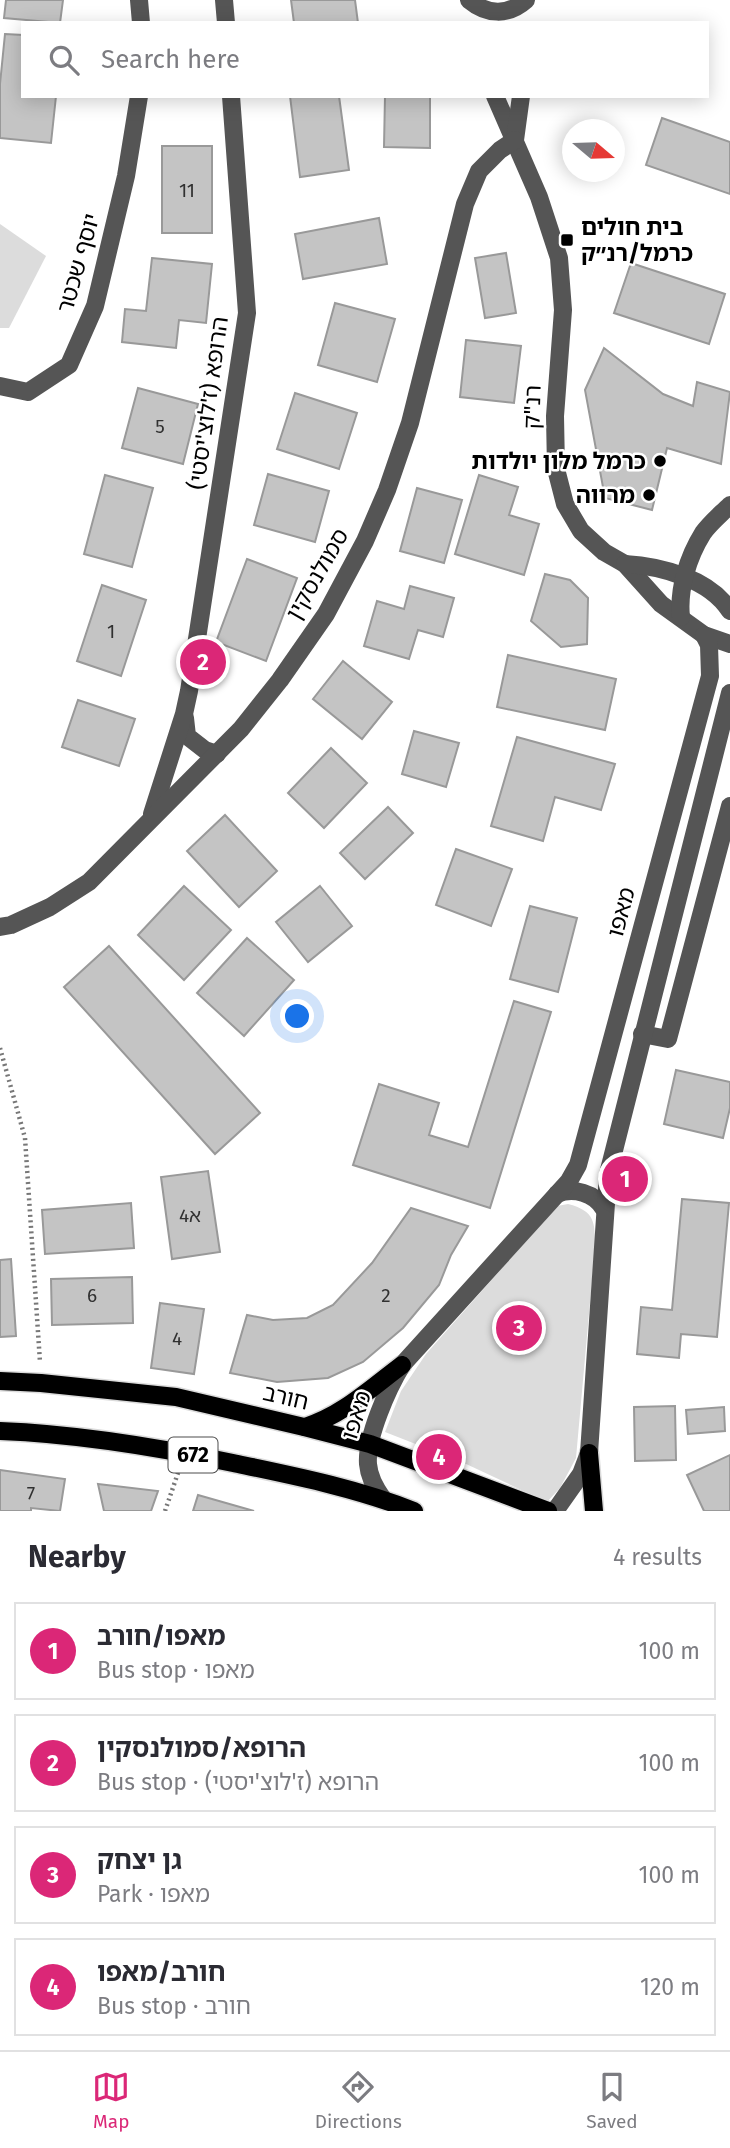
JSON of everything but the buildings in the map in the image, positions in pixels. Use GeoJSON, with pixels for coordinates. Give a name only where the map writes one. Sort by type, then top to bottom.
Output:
{"type":"FeatureCollection","features":[{"type":"Feature","properties":{"kind":"main road"},"geometry":{"type":"LineString","coordinates":[[304,1427],[321,1422],[346,1408],[402,1365]]}},
{"type":"Feature","properties":{"kind":"main road","name":"חורב"},"geometry":{"type":"LineString","coordinates":[[0,1381],[176,1397],[304,1427],[370,1444],[548,1511]]}},
{"type":"Feature","properties":{"kind":"main road","name":"672"},"geometry":{"type":"LineString","coordinates":[[0,1431],[46,1434],[185,1453],[291,1475],[383,1499],[414,1511]]}},
{"type":"Feature","properties":{"kind":"main road"},"geometry":{"type":"LineString","coordinates":[[589,1453],[594,1511]]}},
{"type":"Feature","properties":{"kind":"street"},"geometry":{"type":"LineString","coordinates":[[139,0],[141,21]]}},
{"type":"Feature","properties":{"kind":"street"},"geometry":{"type":"LineString","coordinates":[[224,0],[226,21]]}},
{"type":"Feature","properties":{"kind":"street"},"geometry":{"type":"LineString","coordinates":[[477,10],[519,10]]}},
{"type":"Feature","properties":{"kind":"street","name":"יוסף שכטר"},"geometry":{"type":"LineString","coordinates":[[0,386],[28,392],[69,365],[95,306],[126,176],[139,98]]}},
{"type":"Feature","properties":{"kind":"street","name":"הרופא (ז'לוצ'יסטי)"},"geometry":{"type":"LineString","coordinates":[[151,817],[184,714],[212,550],[247,313],[231,98]]}},
{"type":"Feature","properties":{"kind":"street","name":"רנ\"ק"},"geometry":{"type":"LineString","coordinates":[[496,98],[539,197],[558,257],[563,310],[555,416],[556,469],[565,504],[581,531],[604,552],[625,564],[661,604],[704,635],[730,644]]}},
{"type":"Feature","properties":{"kind":"street"},"geometry":{"type":"LineString","coordinates":[[515,141],[521,98]]}},
{"type":"Feature","properties":{"kind":"street","name":"סמולנסקין"},"geometry":{"type":"LineString","coordinates":[[0,927],[11,925],[50,907],[89,882],[241,729],[326,614],[365,541],[387,490],[410,423],[465,204],[479,171],[500,150],[515,141]]}},
{"type":"Feature","properties":{"kind":"street"},"geometry":{"type":"LineString","coordinates":[[681,617],[680,603],[685,578],[704,532],[730,505]]}},
{"type":"Feature","properties":{"kind":"street"},"geometry":{"type":"LineString","coordinates":[[625,564],[642,565],[702,585],[717,595],[730,611]]}},
{"type":"Feature","properties":{"kind":"street","name":"מאפו"},"geometry":{"type":"LineString","coordinates":[[383,1499],[368,1468],[370,1444],[402,1365],[575,1173],[582,1155],[710,676],[709,645],[704,635]]}},
{"type":"Feature","properties":{"kind":"street"},"geometry":{"type":"LineString","coordinates":[[555,1511],[581,1474],[589,1453],[608,1174],[730,692]]}},
{"type":"Feature","properties":{"kind":"street"},"geometry":{"type":"LineString","coordinates":[[184,714],[187,736],[205,750],[217,754]]}},
{"type":"Feature","properties":{"kind":"street"},"geometry":{"type":"LineString","coordinates":[[642,1034],[668,1039],[730,806]]}},
{"type":"Feature","properties":{"kind":"street"},"geometry":{"type":"LineString","coordinates":[[557,1194],[571,1191],[587,1194],[604,1209]]}},
{"type":"Feature","properties":{"kind":"path"},"geometry":{"type":"LineString","coordinates":[[0,1048],[25,1138],[41,1383]]}},
{"type":"Feature","properties":{"kind":"path"},"geometry":{"type":"LineString","coordinates":[[165,1511],[185,1453]]}},
{"type":"Feature","properties":{"kind":"shaded area"},"geometry":{"type":"Polygon","coordinates":[[[0,224],[46,256],[9,328],[0,328],[0,224]]]}},
{"type":"Feature","properties":{"kind":"shaded area"},"geometry":{"type":"Polygon","coordinates":[[[568,1204],[584,1210],[592,1219],[595,1247],[576,1458],[560,1488],[547,1502],[464,1463],[385,1432],[401,1391],[426,1354],[557,1206],[568,1204]]]}},
{"type":"Feature","properties":{"kind":"place","name":"בית חולים כרמל/רנ״ק"},"geometry":{"type":"Point","coordinates":[567,240]}},
{"type":"Feature","properties":{"kind":"place","name":"כרמל מלון יולדות"},"geometry":{"type":"Point","coordinates":[660,461]}},
{"type":"Feature","properties":{"kind":"place","name":"מרווה"},"geometry":{"type":"Point","coordinates":[649,495]}},
{"type":"Feature","properties":{"kind":"place","name":"הרופא/סמולנסקין"},"geometry":{"type":"Point","coordinates":[203,662]}},
{"type":"Feature","properties":{"kind":"place","name":"מאפו/חורב"},"geometry":{"type":"Point","coordinates":[625,1179]}},
{"type":"Feature","properties":{"kind":"place","name":"גן יצחק"},"geometry":{"type":"Point","coordinates":[519,1328]}},
{"type":"Feature","properties":{"kind":"place","name":"חורב/מאפו"},"geometry":{"type":"Point","coordinates":[439,1457]}}]}
